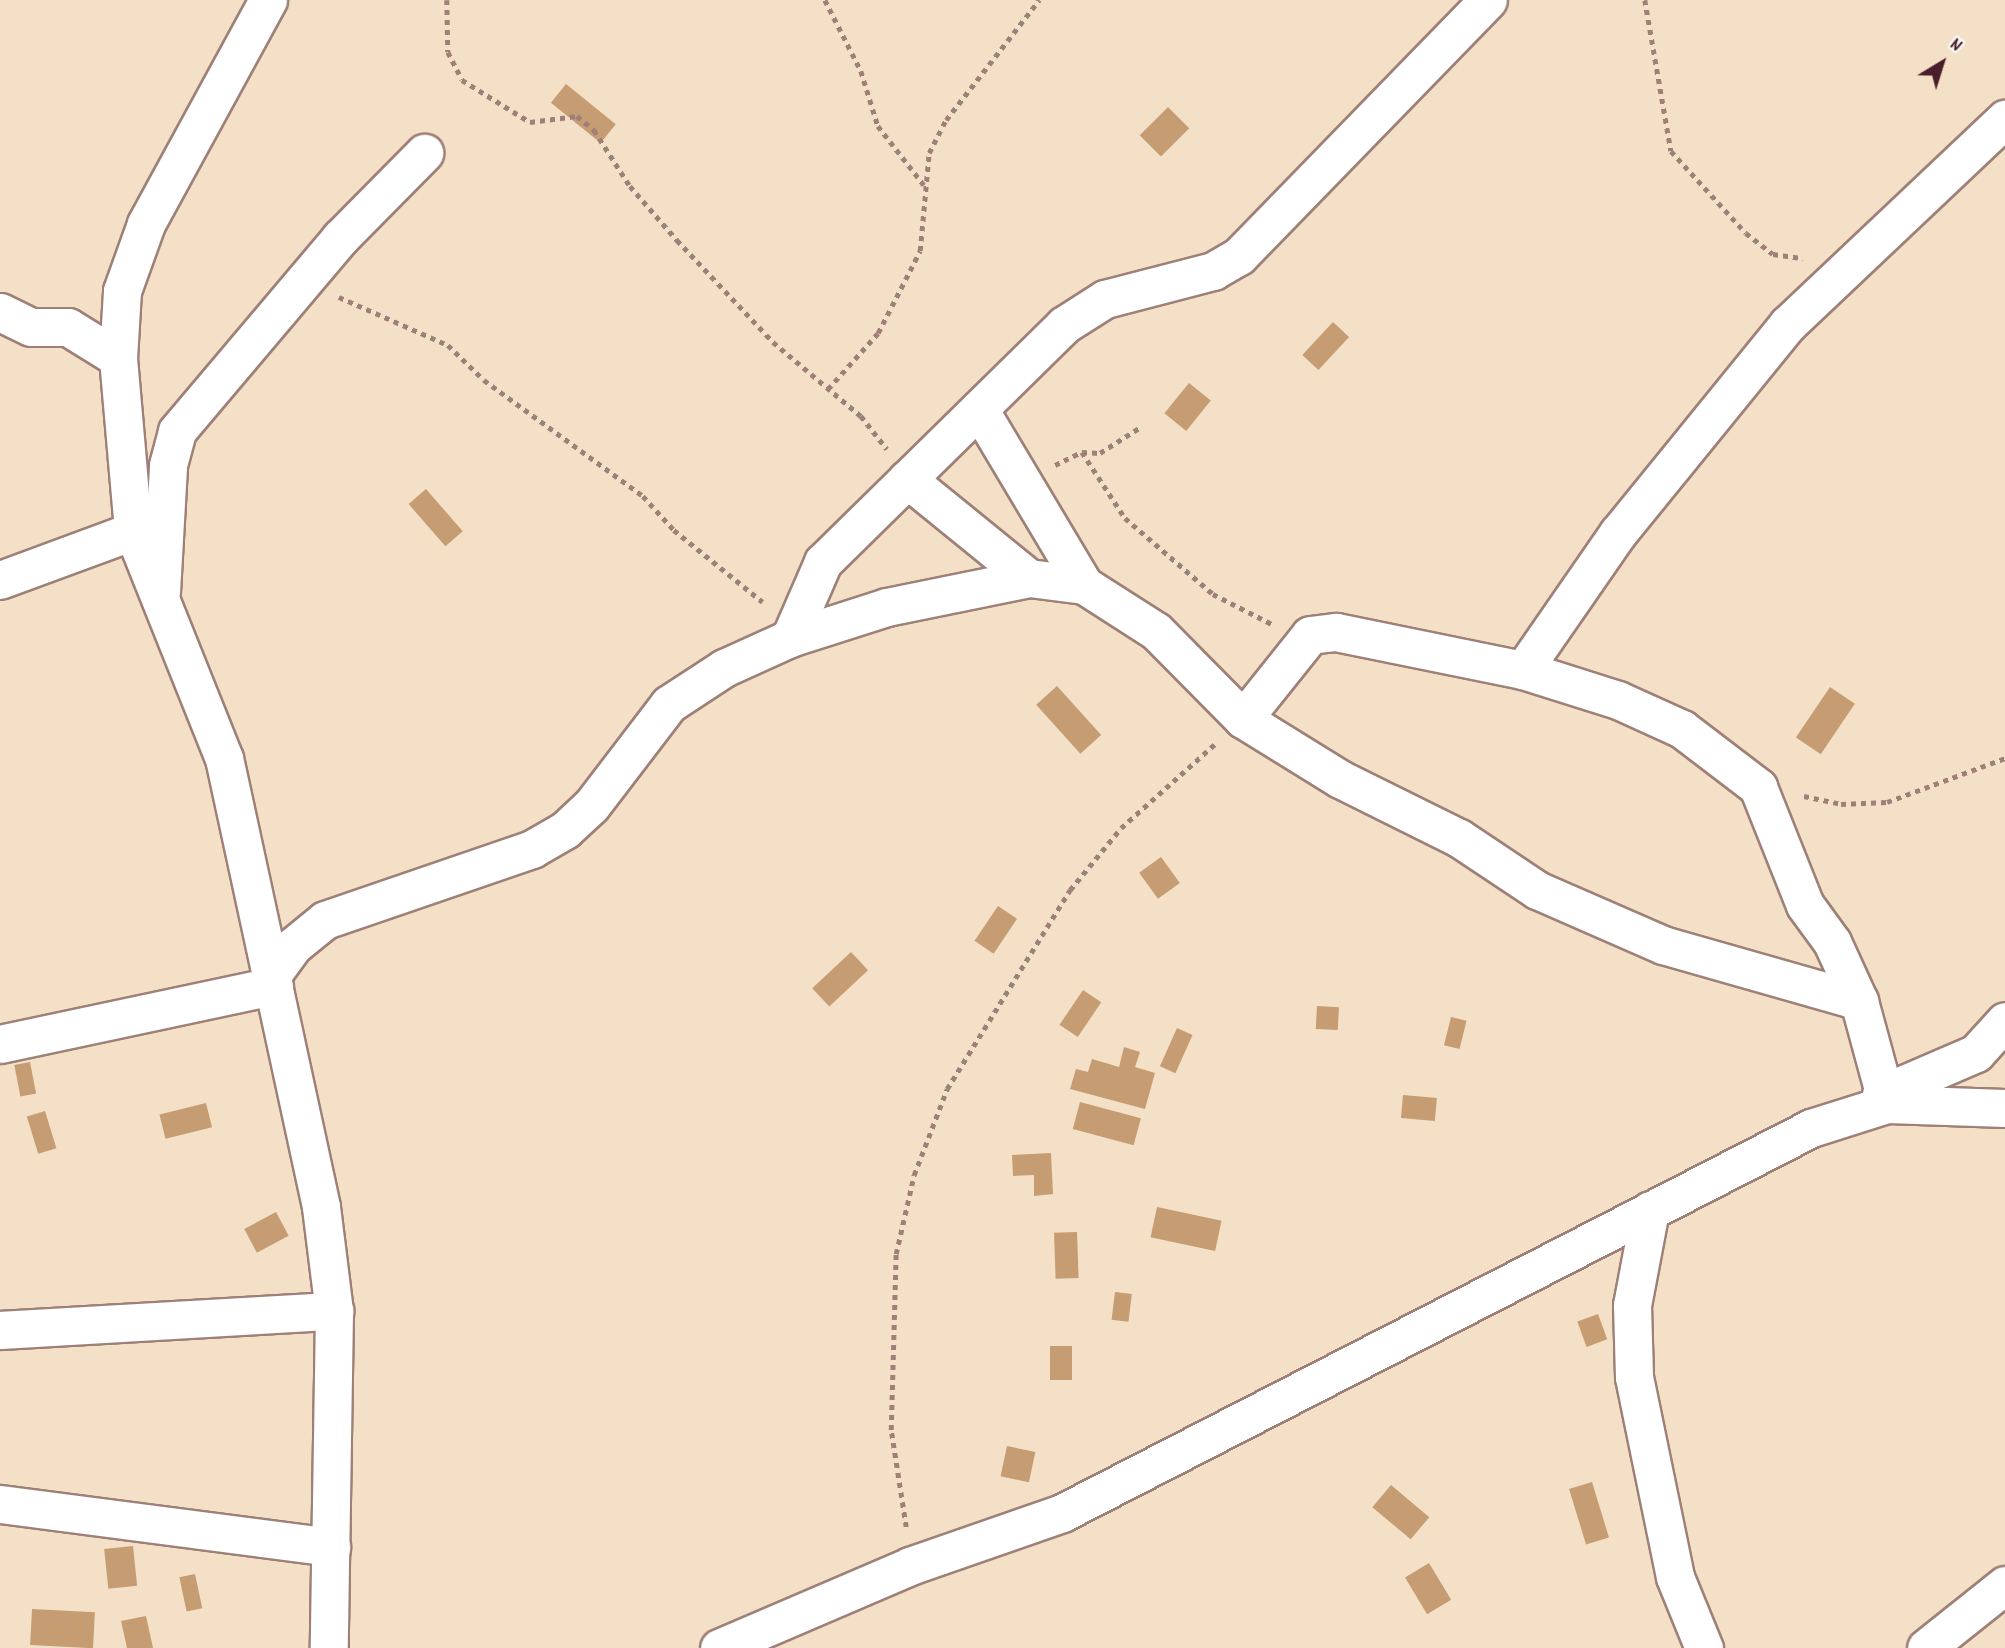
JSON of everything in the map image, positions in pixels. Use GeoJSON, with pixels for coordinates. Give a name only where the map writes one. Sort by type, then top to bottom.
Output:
{"type":"FeatureCollection","features":[{"type":"Feature","properties":{"kind":"street"},"geometry":{"type":"LineString","coordinates":[[268,0],[146,224],[122,291],[118,358],[133,531],[160,610],[224,758],[321,1207],[334,1311],[328,1648]]}},
{"type":"Feature","properties":{"kind":"street"},"geometry":{"type":"LineString","coordinates":[[792,632],[823,562],[1063,325],[1105,299],[1213,271],[1239,256],[1488,0]]}},
{"type":"Feature","properties":{"kind":"street"},"geometry":{"type":"LineString","coordinates":[[1523,670],[1618,533],[1788,324],[2005,119]]}},
{"type":"Feature","properties":{"kind":"street"},"geometry":{"type":"LineString","coordinates":[[160,610],[168,465],[177,431],[304,279],[424,153]]}},
{"type":"Feature","properties":{"kind":"street"},"geometry":{"type":"LineString","coordinates":[[0,312],[31,327],[68,327],[118,358]]}},
{"type":"Feature","properties":{"kind":"street"},"geometry":{"type":"LineString","coordinates":[[979,410],[1010,471],[1084,585],[1156,631],[1243,719],[1340,779],[1460,838],[1537,890],[1662,945],[1859,1001]]}},
{"type":"Feature","properties":{"kind":"street"},"geometry":{"type":"LineString","coordinates":[[907,479],[1029,578]]}},
{"type":"Feature","properties":{"kind":"street"},"geometry":{"type":"LineString","coordinates":[[0,580],[133,531]]}},
{"type":"Feature","properties":{"kind":"street"},"geometry":{"type":"LineString","coordinates":[[0,1044],[273,981],[326,920],[532,849],[565,830],[592,806],[668,704],[724,668],[792,632],[950,590],[1029,578],[1084,585]]}},
{"type":"Feature","properties":{"kind":"street"},"geometry":{"type":"LineString","coordinates":[[1243,719],[1310,635],[1382,638],[1523,670],[1618,700],[1682,729],[1758,787],[1805,905],[1832,942],[1859,1001],[1884,1099]]}},
{"type":"Feature","properties":{"kind":"street"},"geometry":{"type":"LineString","coordinates":[[719,1648],[910,1566],[1062,1513],[1390,1350],[1650,1210],[1811,1128],[1884,1099],[1976,1053],[2005,1021]]}},
{"type":"Feature","properties":{"kind":"street"},"geometry":{"type":"LineString","coordinates":[[1884,1099],[2005,1108]]}},
{"type":"Feature","properties":{"kind":"street"},"geometry":{"type":"LineString","coordinates":[[1650,1210],[1632,1305],[1634,1377],[1675,1577],[1704,1648]]}},
{"type":"Feature","properties":{"kind":"street"},"geometry":{"type":"LineString","coordinates":[[0,1329],[334,1311]]}},
{"type":"Feature","properties":{"kind":"street"},"geometry":{"type":"LineString","coordinates":[[0,1504],[331,1547]]}},
{"type":"Feature","properties":{"kind":"street"},"geometry":{"type":"LineString","coordinates":[[1926,1648],[2005,1585]]}},
{"type":"Feature","properties":{"kind":"path"},"geometry":{"type":"LineString","coordinates":[[447,0],[448,52],[462,80],[530,122],[577,116],[594,130],[630,186],[677,240],[773,342],[861,416],[907,479]]}},
{"type":"Feature","properties":{"kind":"path"},"geometry":{"type":"LineString","coordinates":[[825,0],[861,71],[878,126],[924,186]]}},
{"type":"Feature","properties":{"kind":"path"},"geometry":{"type":"LineString","coordinates":[[828,388],[859,358],[898,299],[920,251],[929,153],[946,120],[1039,0]]}},
{"type":"Feature","properties":{"kind":"path"},"geometry":{"type":"LineString","coordinates":[[1645,0],[1671,151],[1746,233],[1773,254],[1807,259]]}},
{"type":"Feature","properties":{"kind":"path"},"geometry":{"type":"LineString","coordinates":[[304,279],[449,345],[484,380],[643,495],[674,530],[792,632]]}},
{"type":"Feature","properties":{"kind":"path"},"geometry":{"type":"LineString","coordinates":[[1010,471],[1027,479],[1082,452],[1100,453],[1139,428]]}},
{"type":"Feature","properties":{"kind":"path"},"geometry":{"type":"LineString","coordinates":[[1082,452],[1125,518],[1213,594],[1310,635]]}},
{"type":"Feature","properties":{"kind":"path"},"geometry":{"type":"LineString","coordinates":[[910,1566],[891,1430],[896,1254],[914,1175],[947,1089],[1070,890],[1121,828],[1243,719]]}},
{"type":"Feature","properties":{"kind":"path"},"geometry":{"type":"LineString","coordinates":[[1758,787],[1841,804],[1887,802],[2005,758]]}},
{"type":"Feature","properties":{"kind":"building"},"geometry":{"type":"Polygon","coordinates":[[[566,84],[616,124],[601,143],[551,103],[566,84]]]}},
{"type":"Feature","properties":{"kind":"building"},"geometry":{"type":"Polygon","coordinates":[[[1168,107],[1189,128],[1161,156],[1140,135],[1168,107]]]}},
{"type":"Feature","properties":{"kind":"building"},"geometry":{"type":"Polygon","coordinates":[[[1333,322],[1349,337],[1318,370],[1302,355],[1333,322]]]}},
{"type":"Feature","properties":{"kind":"building"},"geometry":{"type":"Polygon","coordinates":[[[1189,383],[1211,401],[1186,431],[1164,413],[1189,383]]]}},
{"type":"Feature","properties":{"kind":"building"},"geometry":{"type":"Polygon","coordinates":[[[426,489],[463,531],[445,546],[409,504],[426,489]]]}},
{"type":"Feature","properties":{"kind":"building"},"geometry":{"type":"Polygon","coordinates":[[[1057,686],[1101,735],[1080,754],[1036,705],[1057,686]]]}},
{"type":"Feature","properties":{"kind":"building"},"geometry":{"type":"Polygon","coordinates":[[[1830,687],[1855,704],[1821,754],[1796,738],[1830,687]]]}},
{"type":"Feature","properties":{"kind":"building"},"geometry":{"type":"Polygon","coordinates":[[[1161,857],[1180,883],[1158,899],[1139,873],[1161,857]]]}},
{"type":"Feature","properties":{"kind":"building"},"geometry":{"type":"Polygon","coordinates":[[[998,906],[1017,919],[994,954],[975,941],[998,906]]]}},
{"type":"Feature","properties":{"kind":"building"},"geometry":{"type":"Polygon","coordinates":[[[851,952],[868,970],[829,1006],[812,988],[851,952]]]}},
{"type":"Feature","properties":{"kind":"building"},"geometry":{"type":"Polygon","coordinates":[[[1083,990],[1101,1002],[1078,1037],[1060,1025],[1083,990]]]}},
{"type":"Feature","properties":{"kind":"building"},"geometry":{"type":"Polygon","coordinates":[[[1317,1006],[1339,1007],[1338,1030],[1316,1029],[1317,1006]]]}},
{"type":"Feature","properties":{"kind":"building"},"geometry":{"type":"Polygon","coordinates":[[[1451,1017],[1467,1021],[1460,1049],[1444,1045],[1451,1017]]]}},
{"type":"Feature","properties":{"kind":"building"},"geometry":{"type":"Polygon","coordinates":[[[1177,1028],[1193,1035],[1175,1073],[1160,1066],[1177,1028]]]}},
{"type":"Feature","properties":{"kind":"building"},"geometry":{"type":"Polygon","coordinates":[[[1124,1047],[1140,1052],[1135,1067],[1155,1073],[1145,1109],[1070,1089],[1076,1069],[1088,1072],[1092,1059],[1119,1067],[1124,1047]]]}},
{"type":"Feature","properties":{"kind":"building"},"geometry":{"type":"Polygon","coordinates":[[[30,1062],[36,1093],[20,1096],[14,1065],[30,1062]]]}},
{"type":"Feature","properties":{"kind":"building"},"geometry":{"type":"Polygon","coordinates":[[[1403,1095],[1437,1098],[1435,1121],[1401,1118],[1403,1095]]]}},
{"type":"Feature","properties":{"kind":"building"},"geometry":{"type":"Polygon","coordinates":[[[1080,1102],[1141,1118],[1134,1145],[1073,1129],[1080,1102]]]}},
{"type":"Feature","properties":{"kind":"building"},"geometry":{"type":"Polygon","coordinates":[[[206,1103],[212,1127],[165,1139],[159,1115],[206,1103]]]}},
{"type":"Feature","properties":{"kind":"building"},"geometry":{"type":"Polygon","coordinates":[[[45,1111],[56,1148],[38,1154],[27,1117],[45,1111]]]}},
{"type":"Feature","properties":{"kind":"building"},"geometry":{"type":"Polygon","coordinates":[[[1051,1153],[1053,1194],[1034,1196],[1034,1175],[1013,1176],[1012,1155],[1051,1153]]]}},
{"type":"Feature","properties":{"kind":"building"},"geometry":{"type":"Polygon","coordinates":[[[1157,1207],[1222,1221],[1215,1251],[1151,1237],[1157,1207]]]}},
{"type":"Feature","properties":{"kind":"building"},"geometry":{"type":"Polygon","coordinates":[[[276,1212],[289,1236],[257,1253],[244,1229],[276,1212]]]}},
{"type":"Feature","properties":{"kind":"building"},"geometry":{"type":"Polygon","coordinates":[[[1077,1232],[1079,1278],[1056,1279],[1054,1233],[1077,1232]]]}},
{"type":"Feature","properties":{"kind":"building"},"geometry":{"type":"Polygon","coordinates":[[[1115,1292],[1132,1294],[1128,1322],[1112,1320],[1115,1292]]]}},
{"type":"Feature","properties":{"kind":"building"},"geometry":{"type":"Polygon","coordinates":[[[1598,1314],[1607,1339],[1587,1347],[1577,1322],[1598,1314]]]}},
{"type":"Feature","properties":{"kind":"building"},"geometry":{"type":"Polygon","coordinates":[[[1050,1346],[1072,1346],[1072,1380],[1050,1380],[1050,1346]]]}},
{"type":"Feature","properties":{"kind":"building"},"geometry":{"type":"Polygon","coordinates":[[[1007,1446],[1035,1452],[1029,1482],[1001,1476],[1007,1446]]]}},
{"type":"Feature","properties":{"kind":"building"},"geometry":{"type":"Polygon","coordinates":[[[1592,1482],[1609,1537],[1586,1544],[1569,1489],[1592,1482]]]}},
{"type":"Feature","properties":{"kind":"building"},"geometry":{"type":"Polygon","coordinates":[[[1391,1485],[1429,1517],[1411,1539],[1372,1507],[1391,1485]]]}},
{"type":"Feature","properties":{"kind":"building"},"geometry":{"type":"Polygon","coordinates":[[[133,1546],[137,1586],[108,1589],[104,1549],[133,1546]]]}},
{"type":"Feature","properties":{"kind":"building"},"geometry":{"type":"Polygon","coordinates":[[[1429,1563],[1451,1600],[1427,1614],[1405,1577],[1429,1563]]]}},
{"type":"Feature","properties":{"kind":"building"},"geometry":{"type":"Polygon","coordinates":[[[195,1574],[202,1608],[187,1612],[179,1577],[195,1574]]]}},
{"type":"Feature","properties":{"kind":"building"},"geometry":{"type":"Polygon","coordinates":[[[32,1609],[95,1612],[93,1648],[30,1645],[32,1609]]]}},
{"type":"Feature","properties":{"kind":"building"},"geometry":{"type":"Polygon","coordinates":[[[146,1616],[153,1648],[127,1648],[121,1621],[146,1616]]]}}]}
